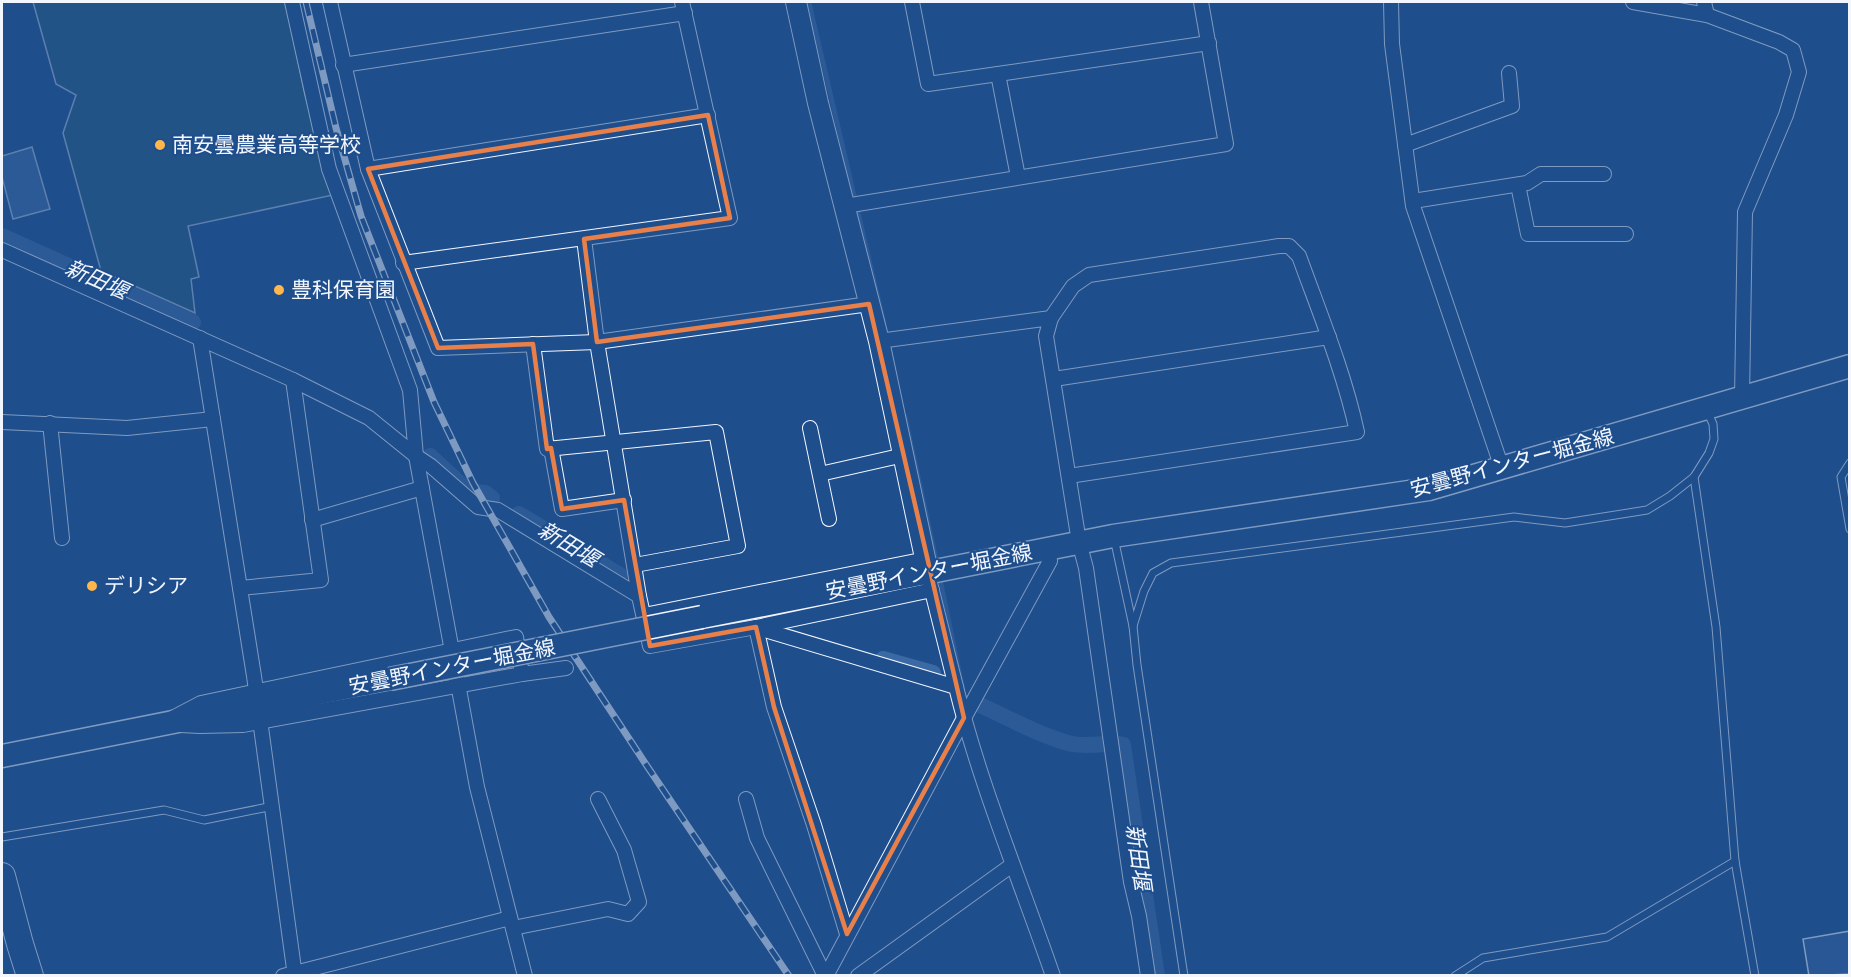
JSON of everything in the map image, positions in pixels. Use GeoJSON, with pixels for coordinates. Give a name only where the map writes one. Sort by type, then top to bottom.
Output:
{"type":"FeatureCollection","features":[{"type":"Feature","properties":{"kind":"highway"},"geometry":{"type":"LineString","coordinates":[[2,876],[30,975]]}},
{"type":"Feature","properties":{"kind":"main road","name":"安曇野インター堀金線"},"geometry":{"type":"LineString","coordinates":[[2,756],[929,574],[1079,542],[1429,489],[1850,366]]}},
{"type":"Feature","properties":{"kind":"street"},"geometry":{"type":"LineString","coordinates":[[292,2],[330,169],[410,390],[416,456],[477,787],[525,975]]}},
{"type":"Feature","properties":{"kind":"street"},"geometry":{"type":"LineString","coordinates":[[330,2],[368,169],[438,348],[597,342],[868,304]]}},
{"type":"Feature","properties":{"kind":"street"},"geometry":{"type":"LineString","coordinates":[[796,2],[818,103],[879,341],[929,574],[964,718],[1012,865],[1053,975]]}},
{"type":"Feature","properties":{"kind":"street"},"geometry":{"type":"LineString","coordinates":[[912,2],[928,84],[1209,43]]}},
{"type":"Feature","properties":{"kind":"street"},"geometry":{"type":"LineString","coordinates":[[845,206],[1226,144],[1201,2]]}},
{"type":"Feature","properties":{"kind":"street"},"geometry":{"type":"LineString","coordinates":[[1391,2],[1392,44],[1413,201],[1502,468]]}},
{"type":"Feature","properties":{"kind":"street"},"geometry":{"type":"LineString","coordinates":[[1633,2],[1706,8],[1793,50],[1799,72],[1786,115],[1745,212],[1742,398]]}},
{"type":"Feature","properties":{"kind":"street"},"geometry":{"type":"LineString","coordinates":[[343,65],[684,8],[730,218],[403,263]]}},
{"type":"Feature","properties":{"kind":"street"},"geometry":{"type":"LineString","coordinates":[[1405,145],[1512,106],[1509,73]]}},
{"type":"Feature","properties":{"kind":"street"},"geometry":{"type":"LineString","coordinates":[[998,74],[1018,177]]}},
{"type":"Feature","properties":{"kind":"street"},"geometry":{"type":"LineString","coordinates":[[368,169],[708,115]]}},
{"type":"Feature","properties":{"kind":"street"},"geometry":{"type":"LineString","coordinates":[[1413,201],[1518,185],[1527,183],[1541,174],[1604,174]]}},
{"type":"Feature","properties":{"kind":"street"},"geometry":{"type":"LineString","coordinates":[[1518,185],[1528,234],[1626,234]]}},
{"type":"Feature","properties":{"kind":"street"},"geometry":{"type":"LineString","coordinates":[[584,239],[597,342],[639,596],[650,646],[756,627],[929,574]]}},
{"type":"Feature","properties":{"kind":"street"},"geometry":{"type":"LineString","coordinates":[[1069,476],[1357,432],[1351,402],[1299,256],[1289,246],[1279,246],[1089,275],[1073,286],[1051,318],[1046,336],[1079,542],[1086,568],[1131,882],[1148,975]]}},
{"type":"Feature","properties":{"kind":"street"},"geometry":{"type":"LineString","coordinates":[[2,250],[293,380],[369,418],[431,466],[478,507],[498,510],[639,596]]}},
{"type":"Feature","properties":{"kind":"street"},"geometry":{"type":"LineString","coordinates":[[879,341],[1051,318]]}},
{"type":"Feature","properties":{"kind":"street"},"geometry":{"type":"LineString","coordinates":[[1054,379],[1329,337]]}},
{"type":"Feature","properties":{"kind":"street"},"geometry":{"type":"LineString","coordinates":[[200,338],[273,806],[291,975],[512,923],[608,909],[628,914],[639,902],[624,850],[598,799]]}},
{"type":"Feature","properties":{"kind":"street"},"geometry":{"type":"LineString","coordinates":[[533,344],[547,449],[716,432],[738,546],[635,565]]}},
{"type":"Feature","properties":{"kind":"street"},"geometry":{"type":"LineString","coordinates":[[240,588],[321,580],[293,380]]}},
{"type":"Feature","properties":{"kind":"street"},"geometry":{"type":"LineString","coordinates":[[2,422],[127,428],[213,419]]}},
{"type":"Feature","properties":{"kind":"street"},"geometry":{"type":"LineString","coordinates":[[50,423],[62,538]]}},
{"type":"Feature","properties":{"kind":"street"},"geometry":{"type":"LineString","coordinates":[[810,428],[830,519]]}},
{"type":"Feature","properties":{"kind":"street"},"geometry":{"type":"LineString","coordinates":[[551,448],[562,509],[624,500]]}},
{"type":"Feature","properties":{"kind":"street"},"geometry":{"type":"LineString","coordinates":[[820,474],[904,455]]}},
{"type":"Feature","properties":{"kind":"street"},"geometry":{"type":"LineString","coordinates":[[312,520],[422,488]]}},
{"type":"Feature","properties":{"kind":"street"},"geometry":{"type":"LineString","coordinates":[[826,975],[1050,561],[1049,548]]}},
{"type":"Feature","properties":{"kind":"street"},"geometry":{"type":"LineString","coordinates":[[644,615],[929,574]]}},
{"type":"Feature","properties":{"kind":"street"},"geometry":{"type":"LineString","coordinates":[[756,627],[956,687]]}},
{"type":"Feature","properties":{"kind":"street"},"geometry":{"type":"LineString","coordinates":[[756,627],[774,707],[814,825],[847,934]]}},
{"type":"Feature","properties":{"kind":"street"},"geometry":{"type":"LineString","coordinates":[[258,706],[451,650],[516,637],[522,674]]}},
{"type":"Feature","properties":{"kind":"street"},"geometry":{"type":"LineString","coordinates":[[258,706],[457,685],[566,668]]}},
{"type":"Feature","properties":{"kind":"street"},"geometry":{"type":"LineString","coordinates":[[746,799],[757,838],[826,975]]}},
{"type":"Feature","properties":{"kind":"street"},"geometry":{"type":"LineString","coordinates":[[858,975],[1012,865]]}},
{"type":"Feature","properties":{"kind":"lane"},"geometry":{"type":"LineString","coordinates":[[1133,626],[1144,591],[1153,573],[1171,563],[1514,517],[1565,523],[1647,510],[1694,477],[1709,453],[1714,439],[1713,424],[1706,408]]}},
{"type":"Feature","properties":{"kind":"lane"},"geometry":{"type":"LineString","coordinates":[[1850,463],[1841,477],[1850,529]]}},
{"type":"Feature","properties":{"kind":"lane"},"geometry":{"type":"LineString","coordinates":[[1694,477],[1716,627],[1735,861],[1755,975]]}},
{"type":"Feature","properties":{"kind":"lane"},"geometry":{"type":"LineString","coordinates":[[1113,536],[1133,626],[1138,676],[1184,975]]}},
{"type":"Feature","properties":{"kind":"lane"},"geometry":{"type":"LineString","coordinates":[[2,837],[164,810],[204,820],[273,806]]}},
{"type":"Feature","properties":{"kind":"lane"},"geometry":{"type":"LineString","coordinates":[[1455,975],[1483,958],[1607,937],[1735,861]]}},
{"type":"Feature","properties":{"kind":"highlighted area"},"geometry":{"type":"Polygon","coordinates":[[[708,115],[730,218],[584,239],[597,342],[869,304],[964,718],[847,934],[774,707],[756,627],[650,646],[624,500],[562,509],[551,448],[547,449],[533,344],[438,348],[368,169],[708,115]]]}},
{"type":"Feature","properties":{"kind":"shaded area","name":"南安曇農業高等学校"},"geometry":{"type":"Polygon","coordinates":[[[33,2],[286,2],[305,95],[333,195],[188,226],[199,277],[191,279],[195,313],[101,271],[63,133],[76,95],[56,84],[33,2]]]}},
{"type":"Feature","properties":{"kind":"shaded area"},"geometry":{"type":"Polygon","coordinates":[[[32,147],[50,209],[13,219],[2,177],[2,156],[32,147]]]}},
{"type":"Feature","properties":{"kind":"building"},"geometry":{"type":"Polygon","coordinates":[[[1850,931],[1850,974],[1809,976],[1803,939],[1850,931]]]}},
{"type":"Feature","properties":{"kind":"waterway"},"geometry":{"type":"LineString","coordinates":[[809,2],[884,323]]}},
{"type":"Feature","properties":{"kind":"waterway","name":"新田堰"},"geometry":{"type":"LineString","coordinates":[[2,236],[193,322]]}},
{"type":"Feature","properties":{"kind":"waterway"},"geometry":{"type":"LineString","coordinates":[[905,416],[937,563]]}},
{"type":"Feature","properties":{"kind":"waterway","name":"新田堰"},"geometry":{"type":"LineString","coordinates":[[430,456],[468,491],[485,493],[492,498]]}},
{"type":"Feature","properties":{"kind":"waterway","name":"新田堰"},"geometry":{"type":"LineString","coordinates":[[519,514],[620,575]]}},
{"type":"Feature","properties":{"kind":"waterway"},"geometry":{"type":"LineString","coordinates":[[940,578],[963,690]]}},
{"type":"Feature","properties":{"kind":"waterway","name":"新田堰"},"geometry":{"type":"LineString","coordinates":[[883,659],[933,673]]}},
{"type":"Feature","properties":{"kind":"waterway","name":"新田堰"},"geometry":{"type":"LineString","coordinates":[[980,705],[1060,741],[1080,745],[1105,744]]}},
{"type":"Feature","properties":{"kind":"waterway","name":"新田堰"},"geometry":{"type":"LineString","coordinates":[[1117,744],[1123,745],[1157,976]]}},
{"type":"Feature","properties":{"kind":"railway"},"geometry":{"type":"LineString","coordinates":[[306,2],[336,128],[361,216],[434,402],[473,483],[549,617],[789,976]]}},
{"type":"Feature","properties":{"kind":"place","name":"南安曇農業高等学校"},"geometry":{"type":"Point","coordinates":[160,145]}},
{"type":"Feature","properties":{"kind":"place","name":"豊科保育園"},"geometry":{"type":"Point","coordinates":[279,290]}},
{"type":"Feature","properties":{"kind":"place","name":"デリシア"},"geometry":{"type":"Point","coordinates":[92,586]}}]}
